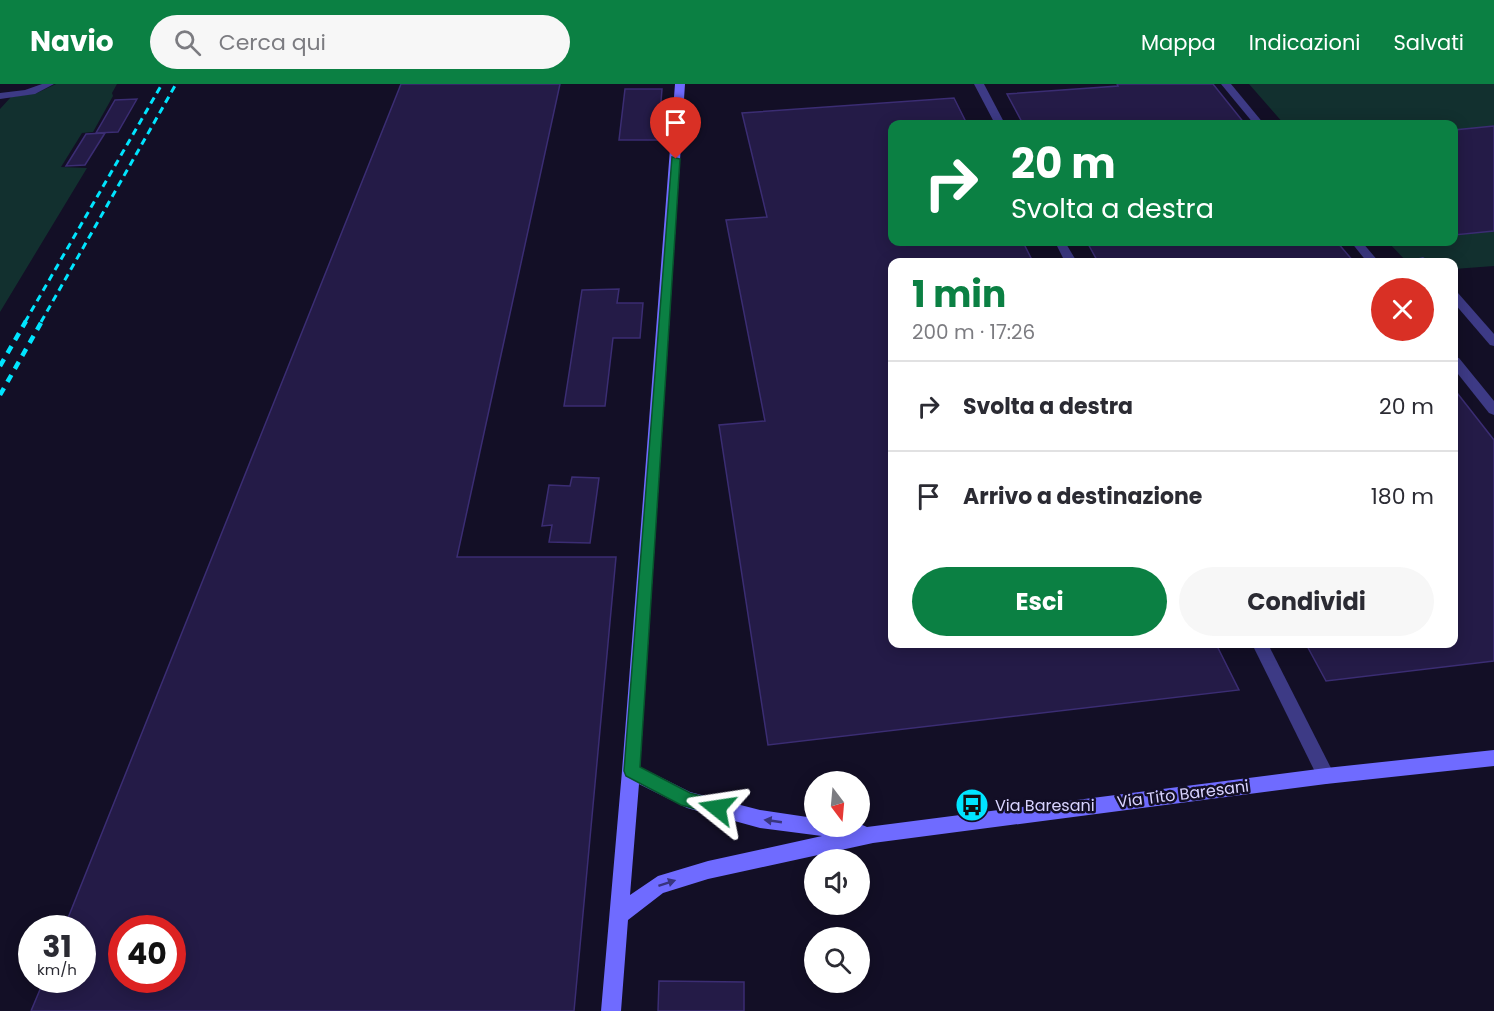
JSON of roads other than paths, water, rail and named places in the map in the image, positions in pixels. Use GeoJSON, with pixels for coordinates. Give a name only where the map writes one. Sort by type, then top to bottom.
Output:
{"type":"FeatureCollection","features":[{"type":"Feature","properties":{"kind":"street"},"geometry":{"type":"LineString","coordinates":[[0,96],[39,90],[49,84]]}},
{"type":"Feature","properties":{"kind":"street"},"geometry":{"type":"LineString","coordinates":[[611,1011],[632,771],[680,84]]}},
{"type":"Feature","properties":{"kind":"street"},"geometry":{"type":"LineString","coordinates":[[979,84],[998,120]]}},
{"type":"Feature","properties":{"kind":"street"},"geometry":{"type":"LineString","coordinates":[[1226,84],[1257,120]]}},
{"type":"Feature","properties":{"kind":"street"},"geometry":{"type":"LineString","coordinates":[[1359,246],[1370,258]]}},
{"type":"Feature","properties":{"kind":"street"},"geometry":{"type":"LineString","coordinates":[[1458,301],[1494,342]]}},
{"type":"Feature","properties":{"kind":"street"},"geometry":{"type":"LineString","coordinates":[[1458,366],[1494,410]]}},
{"type":"Feature","properties":{"kind":"street"},"geometry":{"type":"LineString","coordinates":[[1262,648],[1326,776]]}},
{"type":"Feature","properties":{"kind":"street","name":"Via Tito Baresani"},"geometry":{"type":"LineString","coordinates":[[619,915],[658,885],[708,870],[873,834],[1326,776],[1494,758]]}},
{"type":"Feature","properties":{"kind":"street","name":"Via Tito Baresani"},"geometry":{"type":"LineString","coordinates":[[632,771],[687,800],[760,819],[873,834]]}},
{"type":"Feature","properties":{"kind":"railway"},"geometry":{"type":"LineString","coordinates":[[25,322],[162,84]]}},
{"type":"Feature","properties":{"kind":"railway"},"geometry":{"type":"LineString","coordinates":[[41,322],[176,84]]}},
{"type":"Feature","properties":{"kind":"railway"},"geometry":{"type":"LineString","coordinates":[[0,366],[26,321]]}},
{"type":"Feature","properties":{"kind":"railway"},"geometry":{"type":"LineString","coordinates":[[0,395],[42,321]]}},
{"type":"Feature","properties":{"kind":"place","name":"Via Baresani"},"geometry":{"type":"Point","coordinates":[972,805]}}]}
